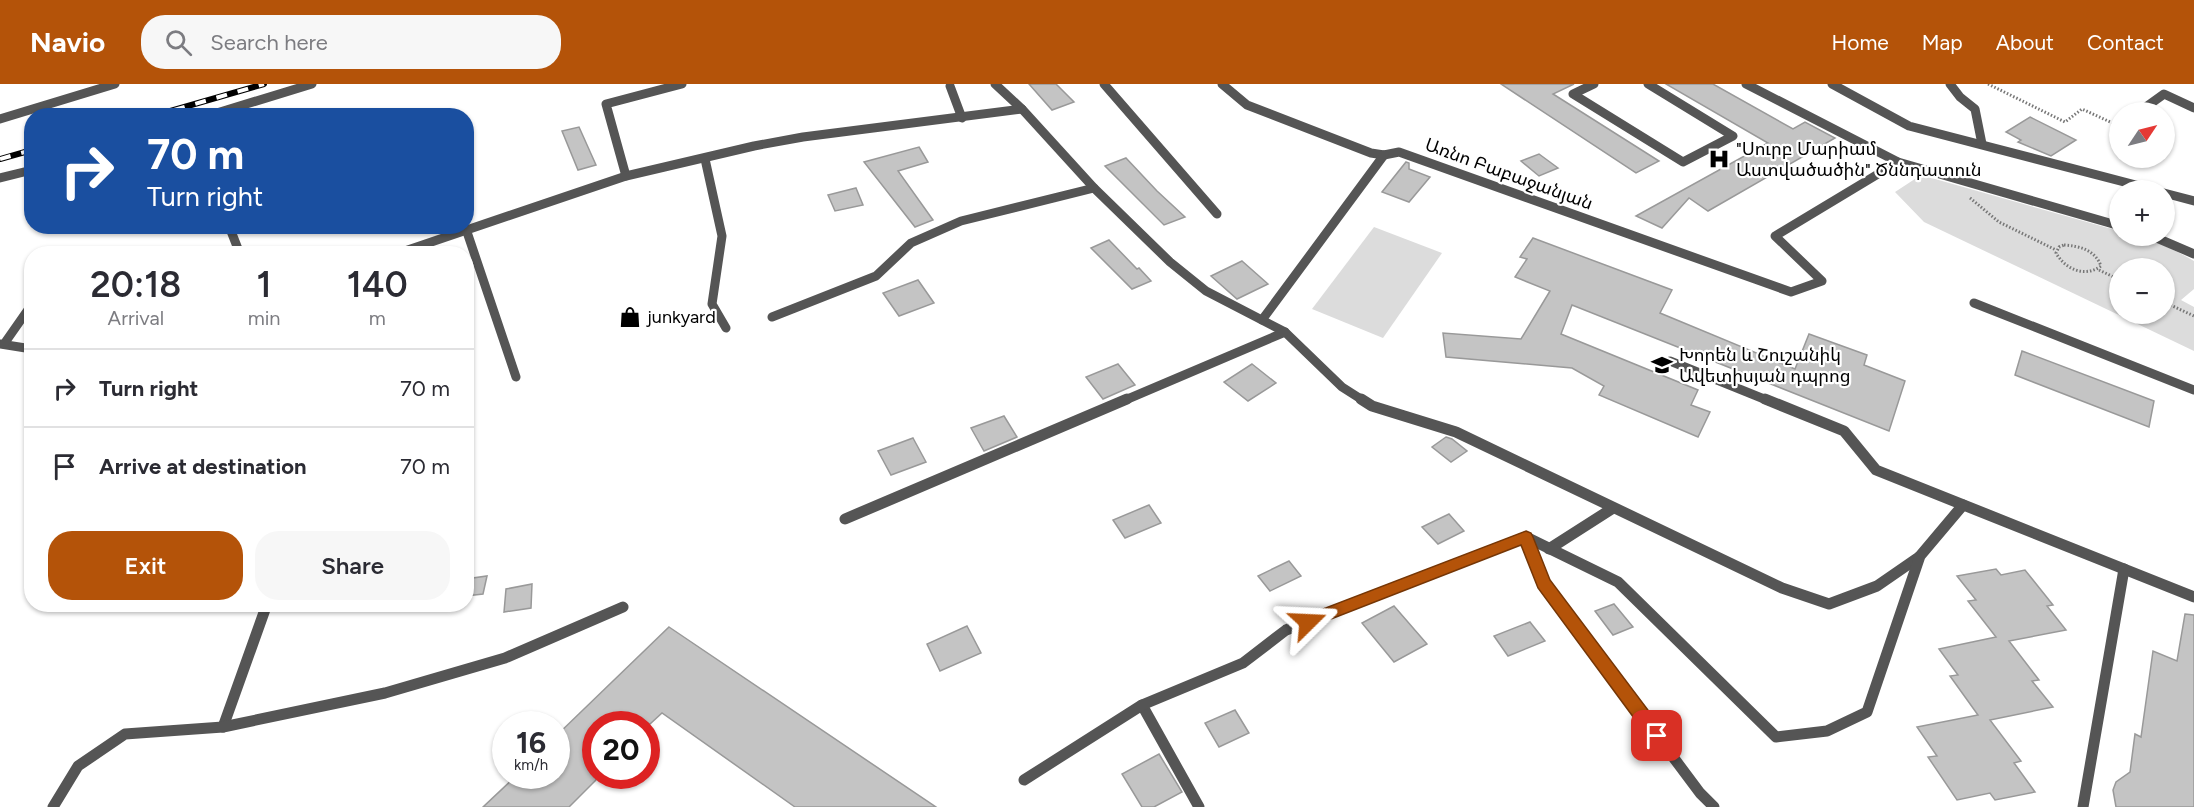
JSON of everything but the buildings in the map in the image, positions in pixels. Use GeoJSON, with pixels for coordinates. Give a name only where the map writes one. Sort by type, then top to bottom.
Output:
{"type":"FeatureCollection","features":[{"type":"Feature","properties":{"kind":"lane"},"geometry":{"type":"LineString","coordinates":[[36,108],[115,84]]}},
{"type":"Feature","properties":{"kind":"lane"},"geometry":{"type":"LineString","coordinates":[[233,108],[312,84]]}},
{"type":"Feature","properties":{"kind":"lane"},"geometry":{"type":"LineString","coordinates":[[626,176],[606,104],[682,84]]}},
{"type":"Feature","properties":{"kind":"lane"},"geometry":{"type":"LineString","coordinates":[[995,84],[1022,109],[1094,188],[1170,262],[1206,291],[1285,332],[1342,387],[1371,406],[1456,432],[1612,508],[1656,525],[1782,588],[1829,604],[1877,586],[1920,556],[1963,505]]}},
{"type":"Feature","properties":{"kind":"lane"},"geometry":{"type":"LineString","coordinates":[[1104,84],[1217,214]]}},
{"type":"Feature","properties":{"kind":"lane","name":"Առնո Բաբաջանյան"},"geometry":{"type":"LineString","coordinates":[[1222,84],[1247,105],[1371,153],[1384,155],[1399,152],[1791,292],[1822,281],[1775,236],[1898,162]]}},
{"type":"Feature","properties":{"kind":"lane"},"geometry":{"type":"LineString","coordinates":[[1593,84],[1573,94],[1683,162],[1733,136],[1648,84]]}},
{"type":"Feature","properties":{"kind":"lane"},"geometry":{"type":"LineString","coordinates":[[1746,84],[1898,162],[2109,223]]}},
{"type":"Feature","properties":{"kind":"lane"},"geometry":{"type":"LineString","coordinates":[[1832,84],[1910,126],[2117,180]]}},
{"type":"Feature","properties":{"kind":"lane"},"geometry":{"type":"LineString","coordinates":[[1950,84],[1975,109],[1982,144]]}},
{"type":"Feature","properties":{"kind":"lane"},"geometry":{"type":"LineString","coordinates":[[950,86],[962,118]]}},
{"type":"Feature","properties":{"kind":"lane"},"geometry":{"type":"LineString","coordinates":[[2153,102],[2164,94],[2194,108]]}},
{"type":"Feature","properties":{"kind":"lane"},"geometry":{"type":"LineString","coordinates":[[474,226],[626,176],[803,137],[1022,109]]}},
{"type":"Feature","properties":{"kind":"lane"},"geometry":{"type":"LineString","coordinates":[[0,119],[24,112]]}},
{"type":"Feature","properties":{"kind":"lane"},"geometry":{"type":"LineString","coordinates":[[1262,320],[1384,155]]}},
{"type":"Feature","properties":{"kind":"lane"},"geometry":{"type":"LineString","coordinates":[[705,159],[722,236],[712,304],[726,328]]}},
{"type":"Feature","properties":{"kind":"lane"},"geometry":{"type":"LineString","coordinates":[[0,178],[24,172]]}},
{"type":"Feature","properties":{"kind":"lane"},"geometry":{"type":"LineString","coordinates":[[772,317],[876,276],[911,243],[961,221],[1094,188]]}},
{"type":"Feature","properties":{"kind":"lane"},"geometry":{"type":"LineString","coordinates":[[2175,196],[2194,201]]}},
{"type":"Feature","properties":{"kind":"lane"},"geometry":{"type":"LineString","coordinates":[[418,246],[452,234]]}},
{"type":"Feature","properties":{"kind":"lane"},"geometry":{"type":"LineString","coordinates":[[2175,246],[2194,254]]}},
{"type":"Feature","properties":{"kind":"lane"},"geometry":{"type":"LineString","coordinates":[[474,253],[516,377]]}},
{"type":"Feature","properties":{"kind":"lane"},"geometry":{"type":"LineString","coordinates":[[1974,303],[2194,390]]}},
{"type":"Feature","properties":{"kind":"lane"},"geometry":{"type":"LineString","coordinates":[[24,315],[2,344],[24,348]]}},
{"type":"Feature","properties":{"kind":"lane"},"geometry":{"type":"LineString","coordinates":[[845,519],[1285,332]]}},
{"type":"Feature","properties":{"kind":"lane"},"geometry":{"type":"LineString","coordinates":[[1670,361],[1844,430],[1876,470],[2194,597]]}},
{"type":"Feature","properties":{"kind":"lane"},"geometry":{"type":"LineString","coordinates":[[1549,549],[1612,508]]}},
{"type":"Feature","properties":{"kind":"lane"},"geometry":{"type":"LineString","coordinates":[[1024,780],[1142,705],[1243,663],[1286,630],[1526,537],[1618,582],[1776,737],[1827,731],[1867,712],[1920,556]]}},
{"type":"Feature","properties":{"kind":"lane"},"geometry":{"type":"LineString","coordinates":[[1526,537],[1544,583],[1700,793],[1714,807]]}},
{"type":"Feature","properties":{"kind":"lane"},"geometry":{"type":"LineString","coordinates":[[2083,807],[2124,569]]}},
{"type":"Feature","properties":{"kind":"lane"},"geometry":{"type":"LineString","coordinates":[[53,807],[78,766],[125,734],[223,727],[385,693],[505,658],[622,608]]}},
{"type":"Feature","properties":{"kind":"lane"},"geometry":{"type":"LineString","coordinates":[[223,727],[264,612]]}},
{"type":"Feature","properties":{"kind":"lane"},"geometry":{"type":"LineString","coordinates":[[1142,705],[1199,807]]}},
{"type":"Feature","properties":{"kind":"path"},"geometry":{"type":"LineString","coordinates":[[1988,84],[2065,122],[2082,109],[2109,121]]}},
{"type":"Feature","properties":{"kind":"path"},"geometry":{"type":"LineString","coordinates":[[1954,179],[1979,208],[1998,222],[2056,250],[2070,245],[2085,249],[2097,257],[2101,266],[2098,269]]}},
{"type":"Feature","properties":{"kind":"path"},"geometry":{"type":"LineString","coordinates":[[2056,250],[2061,262],[2073,269],[2088,272],[2098,269],[2109,274]]}},
{"type":"Feature","properties":{"kind":"path"},"geometry":{"type":"LineString","coordinates":[[2175,307],[2194,316]]}},
{"type":"Feature","properties":{"kind":"shaded area"},"geometry":{"type":"Polygon","coordinates":[[[1921,175],[2109,228],[2109,246],[2168,247],[2194,261],[2194,289],[2181,300],[2194,307],[2194,351],[2137,324],[2175,324],[2175,258],[2109,258],[2109,310],[1924,222],[1895,192],[1921,175]]]}},
{"type":"Feature","properties":{"kind":"shaded area"},"geometry":{"type":"Polygon","coordinates":[[[1374,227],[1442,253],[1383,338],[1312,309],[1374,227]]]}},
{"type":"Feature","properties":{"kind":"railway"},"geometry":{"type":"LineString","coordinates":[[181,108],[264,84]]}},
{"type":"Feature","properties":{"kind":"railway"},"geometry":{"type":"LineString","coordinates":[[0,159],[24,152]]}},
{"type":"Feature","properties":{"kind":"place","name":"\"Սուրբ Մարիամ Աստվածածին\" Ծննդատուն"},"geometry":{"type":"Point","coordinates":[1719,159]}},
{"type":"Feature","properties":{"kind":"place","name":"junkyard"},"geometry":{"type":"Point","coordinates":[630,317]}},
{"type":"Feature","properties":{"kind":"place","name":"Խորեն և Շուշանիկ Ավետիսյան դպրոց"},"geometry":{"type":"Point","coordinates":[1662,365]}},
{"type":"Feature","properties":{"kind":"route"},"geometry":{"type":"LineString","coordinates":[[1308,622],[1526,537],[1544,583],[1657,736]]}}]}
